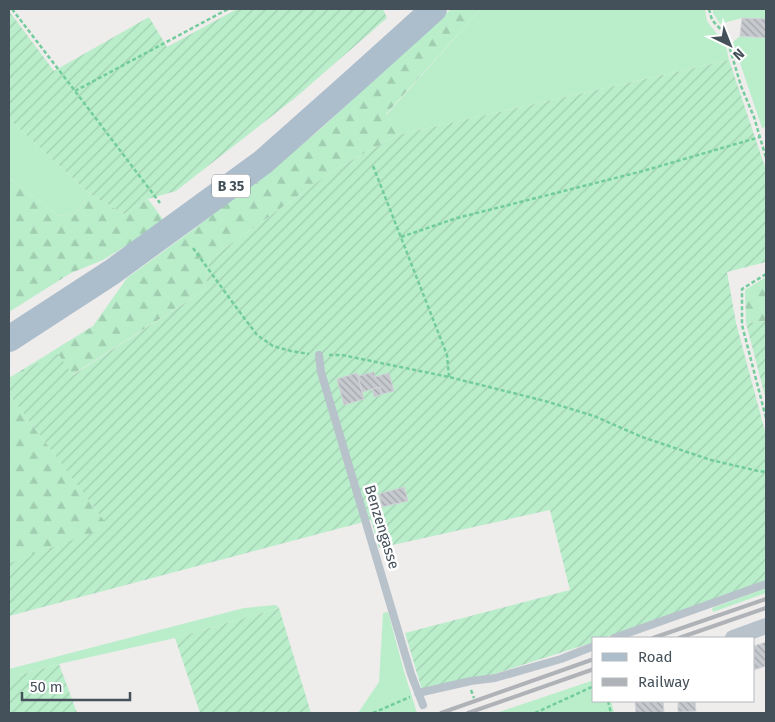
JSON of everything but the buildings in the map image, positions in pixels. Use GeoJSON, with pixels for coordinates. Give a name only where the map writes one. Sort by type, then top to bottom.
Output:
{"type":"FeatureCollection","features":[{"type":"Feature","properties":{"kind":"main road","name":"B 35"},"geometry":{"type":"LineString","coordinates":[[9,339],[112,272],[262,162],[352,84],[434,9]]}},
{"type":"Feature","properties":{"kind":"street"},"geometry":{"type":"LineString","coordinates":[[736,637],[766,626]]}},
{"type":"Feature","properties":{"kind":"lane","name":"Benzengasse"},"geometry":{"type":"LineString","coordinates":[[320,355],[321,372],[411,674],[423,705]]}},
{"type":"Feature","properties":{"kind":"lane"},"geometry":{"type":"LineString","coordinates":[[617,637],[766,584]]}},
{"type":"Feature","properties":{"kind":"lane"},"geometry":{"type":"LineString","coordinates":[[418,693],[471,681],[495,678],[592,647]]}},
{"type":"Feature","properties":{"kind":"path"},"geometry":{"type":"LineString","coordinates":[[12,9],[160,203]]}},
{"type":"Feature","properties":{"kind":"path"},"geometry":{"type":"LineString","coordinates":[[75,90],[228,9]]}},
{"type":"Feature","properties":{"kind":"path"},"geometry":{"type":"LineString","coordinates":[[709,9],[712,20],[724,33],[741,86],[754,117],[766,158]]}},
{"type":"Feature","properties":{"kind":"path"},"geometry":{"type":"LineString","coordinates":[[401,236],[457,218],[643,171],[760,137]]}},
{"type":"Feature","properties":{"kind":"path"},"geometry":{"type":"LineString","coordinates":[[373,166],[447,355],[449,378]]}},
{"type":"Feature","properties":{"kind":"path"},"geometry":{"type":"LineString","coordinates":[[193,248],[257,334],[273,346],[291,352],[342,355],[545,401],[594,416],[642,437],[711,460],[766,472]]}},
{"type":"Feature","properties":{"kind":"path"},"geometry":{"type":"LineString","coordinates":[[766,274],[742,289],[742,325],[766,418]]}},
{"type":"Feature","properties":{"kind":"path"},"geometry":{"type":"LineString","coordinates":[[535,713],[592,687]]}},
{"type":"Feature","properties":{"kind":"path"},"geometry":{"type":"LineString","coordinates":[[373,713],[418,693]]}},
{"type":"Feature","properties":{"kind":"green space"},"geometry":{"type":"Polygon","coordinates":[[[237,9],[383,9],[387,18],[295,98],[176,191],[148,199],[124,214],[90,194],[9,119],[9,11],[54,71],[149,17],[167,47],[237,9]]]}},
{"type":"Feature","properties":{"kind":"green space"},"geometry":{"type":"Polygon","coordinates":[[[451,9],[481,9],[386,114],[398,135],[334,170],[210,259],[205,290],[72,375],[56,352],[9,381],[9,378],[93,326],[127,278],[194,229],[316,133],[451,9]]]}},
{"type":"Feature","properties":{"kind":"green space"},"geometry":{"type":"Polygon","coordinates":[[[481,9],[705,9],[707,21],[726,46],[729,60],[398,135],[386,115],[481,9]]]}},
{"type":"Feature","properties":{"kind":"green space"},"geometry":{"type":"Polygon","coordinates":[[[713,9],[766,9],[766,19],[742,18],[720,24],[713,13],[713,9]]]}},
{"type":"Feature","properties":{"kind":"green space"},"geometry":{"type":"Polygon","coordinates":[[[740,36],[766,38],[766,127],[762,128],[733,42],[740,36]]]}},
{"type":"Feature","properties":{"kind":"green space"},"geometry":{"type":"Polygon","coordinates":[[[729,60],[766,170],[766,262],[727,272],[736,323],[766,435],[766,581],[606,637],[592,637],[592,643],[494,674],[422,690],[405,633],[570,590],[550,510],[379,548],[371,520],[9,616],[9,563],[109,527],[9,394],[9,381],[56,351],[73,375],[205,290],[210,259],[334,170],[398,135],[729,60]]]}},
{"type":"Feature","properties":{"kind":"green space"},"geometry":{"type":"Polygon","coordinates":[[[9,119],[90,194],[75,214],[59,216],[9,178],[9,119]]]}},
{"type":"Feature","properties":{"kind":"green space"},"geometry":{"type":"Polygon","coordinates":[[[9,178],[59,216],[75,214],[90,194],[124,214],[148,199],[165,222],[103,260],[71,273],[9,312],[9,178]]]}},
{"type":"Feature","properties":{"kind":"green space"},"geometry":{"type":"Polygon","coordinates":[[[766,277],[766,321],[746,323],[745,290],[766,277]]]}},
{"type":"Feature","properties":{"kind":"green space"},"geometry":{"type":"Polygon","coordinates":[[[766,321],[766,400],[746,323],[766,321]]]}},
{"type":"Feature","properties":{"kind":"green space"},"geometry":{"type":"Polygon","coordinates":[[[9,394],[110,528],[9,563],[9,394]]]}},
{"type":"Feature","properties":{"kind":"green space"},"geometry":{"type":"Polygon","coordinates":[[[766,588],[766,593],[713,612],[712,608],[766,588]]]}},
{"type":"Feature","properties":{"kind":"green space"},"geometry":{"type":"Polygon","coordinates":[[[276,605],[279,608],[175,638],[59,664],[9,678],[9,669],[244,608],[276,605]]]}},
{"type":"Feature","properties":{"kind":"green space"},"geometry":{"type":"Polygon","coordinates":[[[279,608],[311,713],[200,713],[175,638],[279,608]]]}},
{"type":"Feature","properties":{"kind":"green space"},"geometry":{"type":"Polygon","coordinates":[[[388,612],[417,713],[358,713],[379,682],[383,613],[388,612]]]}},
{"type":"Feature","properties":{"kind":"green space"},"geometry":{"type":"Polygon","coordinates":[[[59,664],[77,713],[9,713],[9,678],[59,664]]]}},
{"type":"Feature","properties":{"kind":"green space"},"geometry":{"type":"Polygon","coordinates":[[[592,681],[592,702],[611,702],[614,713],[496,713],[592,681]]]}},
{"type":"Feature","properties":{"kind":"railway"},"geometry":{"type":"LineString","coordinates":[[656,637],[766,599]]}},
{"type":"Feature","properties":{"kind":"railway"},"geometry":{"type":"LineString","coordinates":[[682,637],[766,608]]}},
{"type":"Feature","properties":{"kind":"railway"},"geometry":{"type":"LineString","coordinates":[[441,713],[592,660]]}},
{"type":"Feature","properties":{"kind":"railway"},"geometry":{"type":"LineString","coordinates":[[468,713],[592,670]]}}]}
